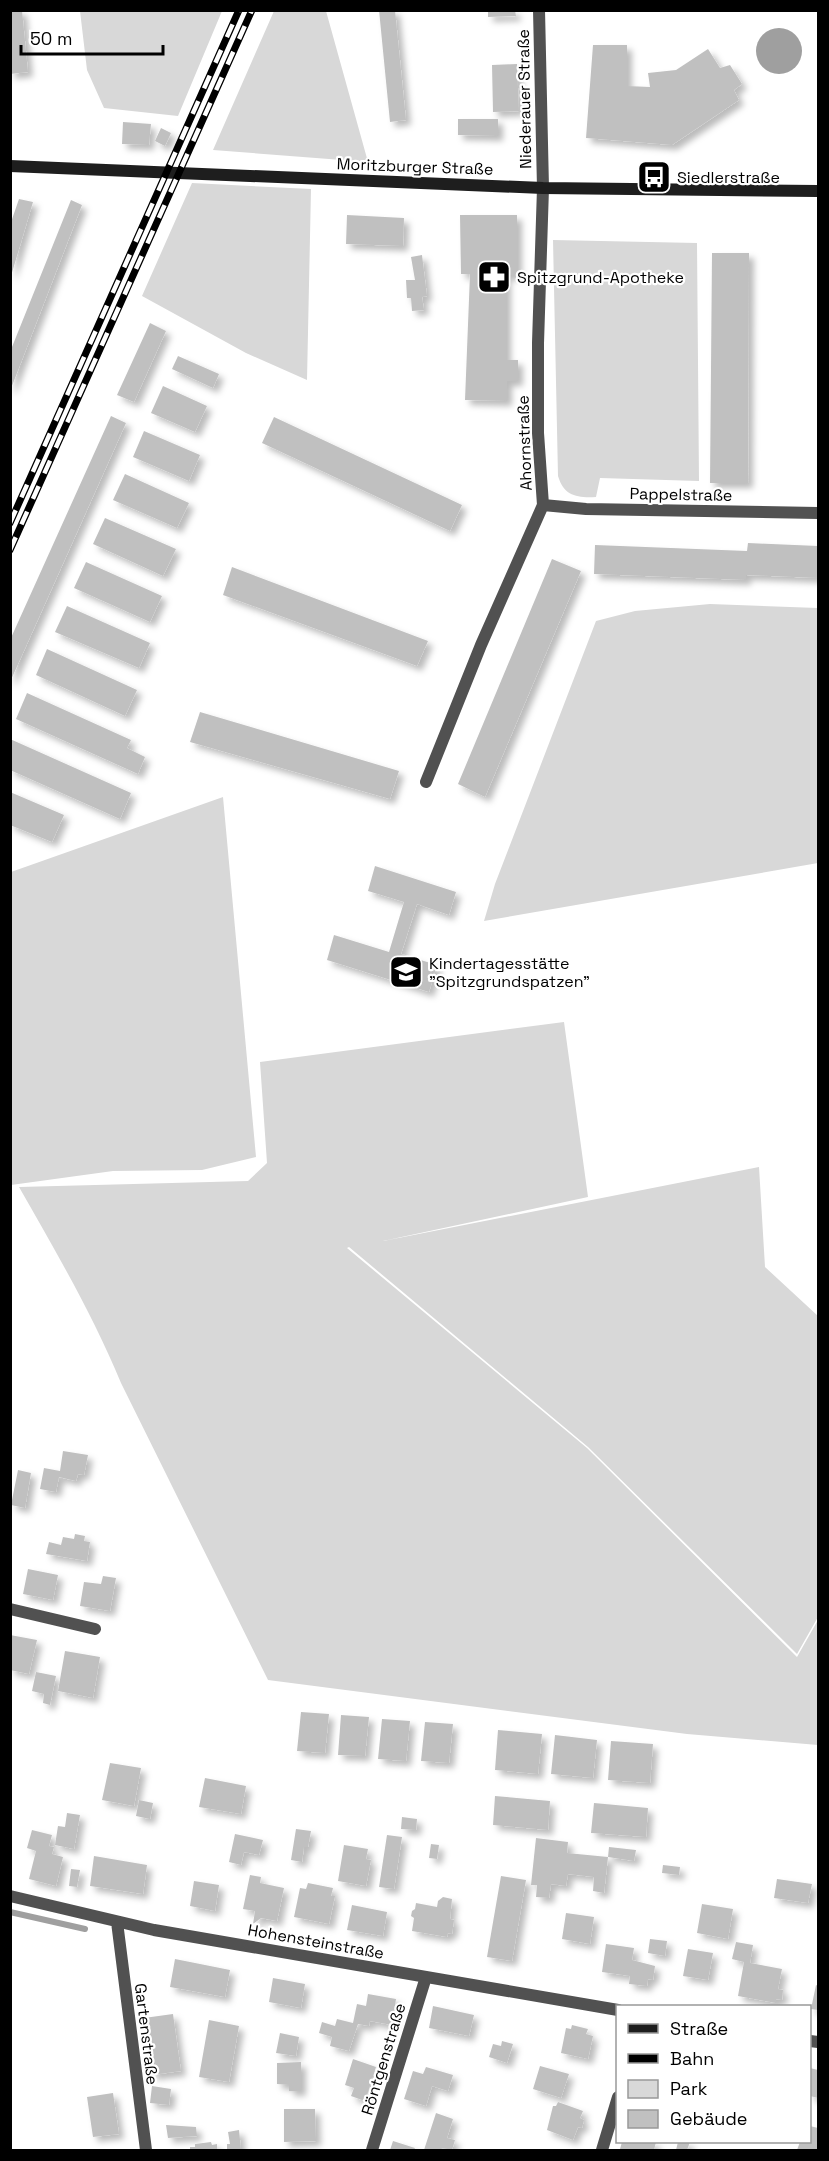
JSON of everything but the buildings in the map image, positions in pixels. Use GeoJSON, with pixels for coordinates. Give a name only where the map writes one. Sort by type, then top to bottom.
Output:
{"type":"FeatureCollection","features":[{"type":"Feature","properties":{"kind":"street","name":"Niederauer Straße"},"geometry":{"type":"LineString","coordinates":[[539,10],[543,188]]}},
{"type":"Feature","properties":{"kind":"street","name":"Moritzburger Straße"},"geometry":{"type":"LineString","coordinates":[[10,166],[543,188],[819,191]]}},
{"type":"Feature","properties":{"kind":"street","name":"Ahornstraße"},"geometry":{"type":"LineString","coordinates":[[426,782],[478,654],[543,505],[538,433],[538,343],[543,188]]}},
{"type":"Feature","properties":{"kind":"street","name":"Pappelstraße"},"geometry":{"type":"LineString","coordinates":[[543,505],[586,509],[819,513]]}},
{"type":"Feature","properties":{"kind":"street"},"geometry":{"type":"LineString","coordinates":[[10,1609],[95,1629]]}},
{"type":"Feature","properties":{"kind":"street","name":"Hohensteinstraße"},"geometry":{"type":"LineString","coordinates":[[10,1896],[117,1922],[616,2010]]}},
{"type":"Feature","properties":{"kind":"street","name":"Gartenstraße"},"geometry":{"type":"LineString","coordinates":[[117,1922],[146,2151]]}},
{"type":"Feature","properties":{"kind":"street","name":"Röntgenstraße"},"geometry":{"type":"LineString","coordinates":[[372,2151],[426,1977]]}},
{"type":"Feature","properties":{"kind":"street"},"geometry":{"type":"LineString","coordinates":[[602,2151],[616,2104]]}},
{"type":"Feature","properties":{"kind":"green space"},"geometry":{"type":"Polygon","coordinates":[[[80,11],[222,11],[178,116],[104,108],[87,70],[80,11]]]}},
{"type":"Feature","properties":{"kind":"green space"},"geometry":{"type":"Polygon","coordinates":[[[274,11],[326,11],[368,162],[213,150],[274,11]]]}},
{"type":"Feature","properties":{"kind":"green space"},"geometry":{"type":"Polygon","coordinates":[[[192,183],[311,189],[307,380],[246,353],[142,296],[192,183]]]}},
{"type":"Feature","properties":{"kind":"green space"},"geometry":{"type":"Polygon","coordinates":[[[553,240],[697,243],[699,481],[600,478],[596,497],[577,496],[564,488],[558,476],[553,240]]]}},
{"type":"Feature","properties":{"kind":"green space"},"geometry":{"type":"Polygon","coordinates":[[[710,604],[818,608],[818,863],[484,921],[495,884],[596,621],[635,611],[710,604]]]}},
{"type":"Feature","properties":{"kind":"green space"},"geometry":{"type":"Polygon","coordinates":[[[223,797],[256,1157],[202,1170],[113,1171],[11,1185],[11,872],[223,797]]]}},
{"type":"Feature","properties":{"kind":"green space"},"geometry":{"type":"Polygon","coordinates":[[[564,1022],[588,1197],[383,1241],[759,1167],[765,1267],[818,1316],[818,1617],[797,1654],[588,1447],[349,1247],[347,1248],[587,1448],[797,1657],[818,1620],[818,1745],[687,1734],[268,1680],[86,1308],[19,1187],[248,1181],[267,1163],[260,1062],[564,1022]]]}},
{"type":"Feature","properties":{"kind":"shaded area"},"geometry":{"type":"Polygon","coordinates":[[[779,28],[795,35],[802,51],[795,67],[779,74],[763,67],[756,51],[763,35],[779,28]]]}},
{"type":"Feature","properties":{"kind":"waterway"},"geometry":{"type":"LineString","coordinates":[[10,1912],[85,1929]]}},
{"type":"Feature","properties":{"kind":"railway"},"geometry":{"type":"LineString","coordinates":[[10,523],[239,10]]}},
{"type":"Feature","properties":{"kind":"railway"},"geometry":{"type":"LineString","coordinates":[[10,550],[252,10]]}},
{"type":"Feature","properties":{"kind":"place","name":"Siedlerstraße"},"geometry":{"type":"Point","coordinates":[654,177]}},
{"type":"Feature","properties":{"kind":"place","name":"Spitzgrund-Apotheke"},"geometry":{"type":"Point","coordinates":[494,277]}},
{"type":"Feature","properties":{"kind":"place","name":"Kindertagesstätte \"Spitzgrundspatzen\""},"geometry":{"type":"Point","coordinates":[406,972]}}]}
